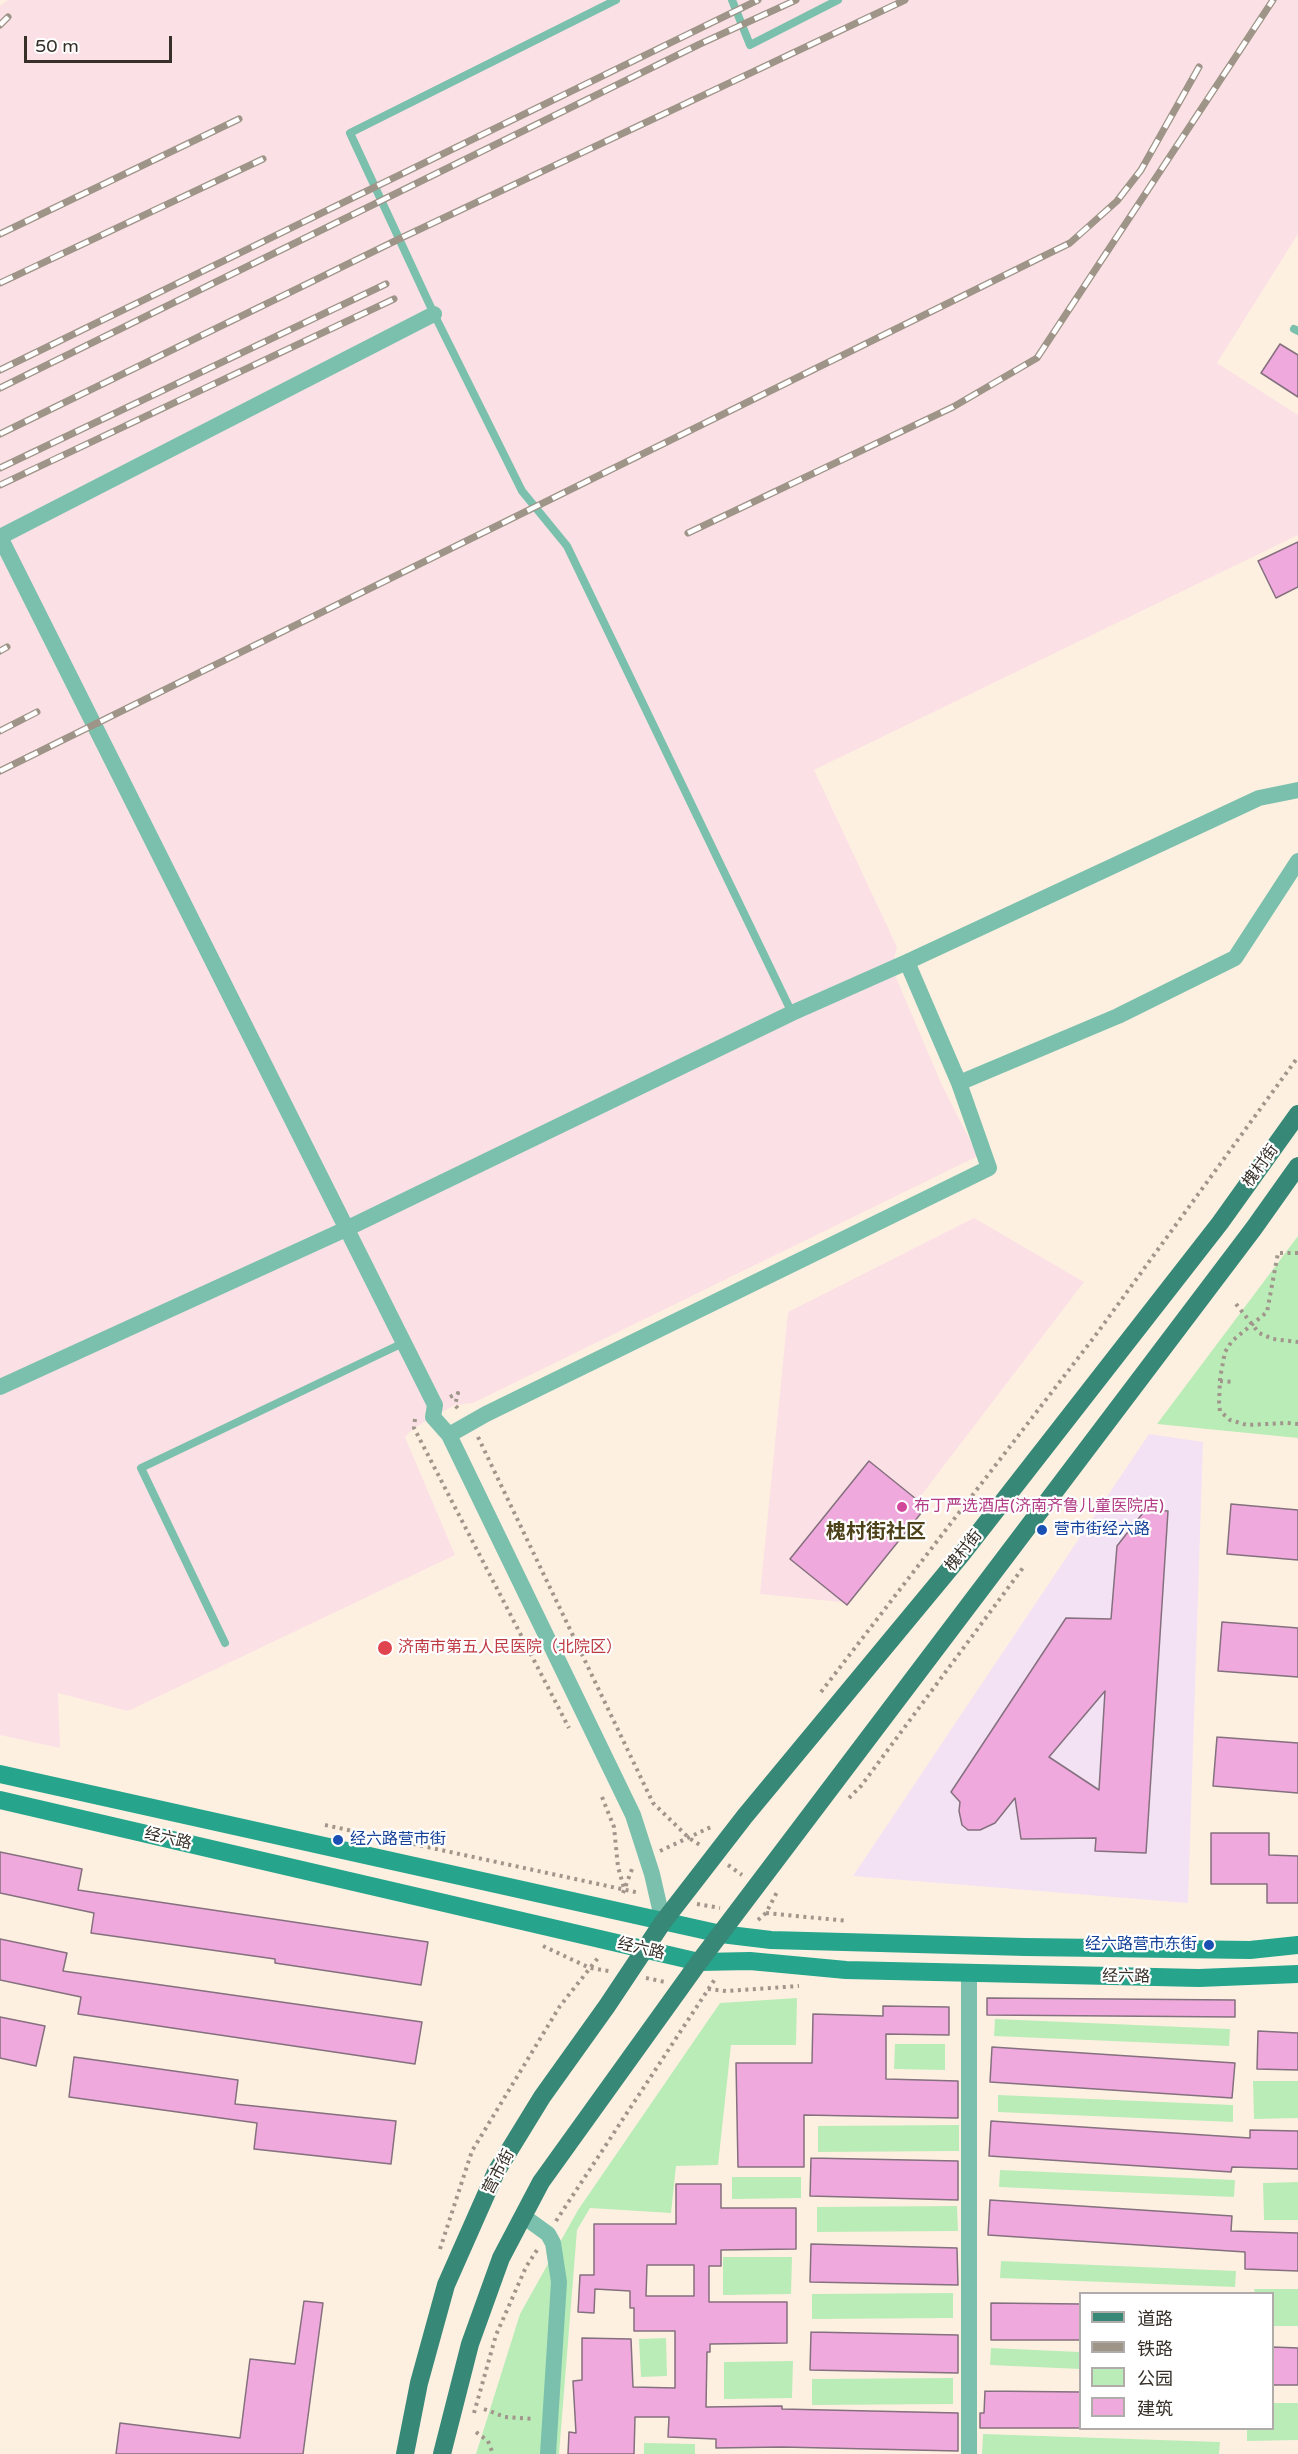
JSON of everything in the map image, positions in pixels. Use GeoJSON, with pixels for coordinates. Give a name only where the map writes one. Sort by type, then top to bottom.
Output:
{"type":"FeatureCollection","features":[{"type":"Feature","properties":{"kind":"main road","name":"槐村街"},"geometry":{"type":"LineString","coordinates":[[663,1922],[962,1554],[1220,1223],[1298,1114]]}},
{"type":"Feature","properties":{"kind":"main road","name":"槐村街"},"geometry":{"type":"LineString","coordinates":[[721,1934],[1298,1166]]}},
{"type":"Feature","properties":{"kind":"main road","name":"经六路"},"geometry":{"type":"LineString","coordinates":[[0,1774],[721,1934],[771,1940],[1191,1950],[1250,1950],[1298,1946]]}},
{"type":"Feature","properties":{"kind":"main road","name":"经六路"},"geometry":{"type":"LineString","coordinates":[[0,1800],[699,1962],[750,1961],[846,1970],[1199,1978],[1298,1974]]}},
{"type":"Feature","properties":{"kind":"main road","name":"营市街"},"geometry":{"type":"LineString","coordinates":[[405,2454],[419,2383],[446,2285],[496,2172],[542,2097],[608,2006],[663,1922]]}},
{"type":"Feature","properties":{"kind":"main road"},"geometry":{"type":"LineString","coordinates":[[442,2454],[444,2437],[470,2344],[501,2258],[541,2182],[721,1934]]}},
{"type":"Feature","properties":{"kind":"street"},"geometry":{"type":"LineString","coordinates":[[434,314],[0,537],[435,1405],[433,1417],[449,1435],[633,1815],[652,1874],[663,1922]]}},
{"type":"Feature","properties":{"kind":"street"},"geometry":{"type":"LineString","coordinates":[[0,1387],[346,1229],[792,1013],[1259,798],[1298,790]]}},
{"type":"Feature","properties":{"kind":"street"},"geometry":{"type":"LineString","coordinates":[[959,1083],[1118,1016],[1235,958],[1298,861]]}},
{"type":"Feature","properties":{"kind":"street"},"geometry":{"type":"LineString","coordinates":[[449,1435],[496,1409],[989,1168],[959,1083],[907,962]]}},
{"type":"Feature","properties":{"kind":"street"},"geometry":{"type":"LineString","coordinates":[[969,1973],[969,2454]]}},
{"type":"Feature","properties":{"kind":"street"},"geometry":{"type":"LineString","coordinates":[[523,2216],[548,2234],[553,2243],[559,2282],[548,2454]]}},
{"type":"Feature","properties":{"kind":"lane"},"geometry":{"type":"LineString","coordinates":[[616,0],[350,134],[434,314],[522,491],[567,546],[792,1013]]}},
{"type":"Feature","properties":{"kind":"lane"},"geometry":{"type":"LineString","coordinates":[[732,0],[750,45],[838,0]]}},
{"type":"Feature","properties":{"kind":"lane"},"geometry":{"type":"LineString","coordinates":[[225,1643],[141,1468],[404,1343]]}},
{"type":"Feature","properties":{"kind":"path"},"geometry":{"type":"LineString","coordinates":[[1298,1253],[1278,1253],[1267,1312],[1252,1322],[1225,1352],[1220,1381],[1220,1411],[1230,1420],[1247,1425],[1298,1424]]}},
{"type":"Feature","properties":{"kind":"path"},"geometry":{"type":"LineString","coordinates":[[1236,1304],[1259,1333],[1273,1339],[1298,1342]]}},
{"type":"Feature","properties":{"kind":"path"},"geometry":{"type":"LineString","coordinates":[[1220,1381],[1234,1382]]}},
{"type":"Feature","properties":{"kind":"path"},"geometry":{"type":"LineString","coordinates":[[455,1405],[471,1424],[653,1803],[689,1838],[757,1885],[763,1893],[766,1913]]}},
{"type":"Feature","properties":{"kind":"path"},"geometry":{"type":"LineString","coordinates":[[414,1428],[570,1732]]}},
{"type":"Feature","properties":{"kind":"path"},"geometry":{"type":"LineString","coordinates":[[847,1800],[861,1786],[1029,1560]]}},
{"type":"Feature","properties":{"kind":"path"},"geometry":{"type":"LineString","coordinates":[[602,1795],[614,1827],[618,1867],[624,1890]]}},
{"type":"Feature","properties":{"kind":"path"},"geometry":{"type":"LineString","coordinates":[[742,1936],[766,1913],[778,1891]]}},
{"type":"Feature","properties":{"kind":"path"},"geometry":{"type":"LineString","coordinates":[[471,2422],[496,2335],[526,2267],[726,1962]]}},
{"type":"Feature","properties":{"kind":"path"},"geometry":{"type":"LineString","coordinates":[[484,2409],[505,2417],[550,2421]]}},
{"type":"Feature","properties":{"kind":"path"},"geometry":{"type":"LineString","coordinates":[[476,2432],[488,2441],[494,2454]]}},
{"type":"Feature","properties":{"kind":"shaded area"},"geometry":{"type":"Polygon","coordinates":[[[8,0],[1298,0],[1298,234],[1217,363],[1298,415],[1298,535],[814,770],[897,947],[892,968],[942,1085],[978,1156],[473,1403],[455,1405],[414,1428],[405,1437],[455,1555],[128,1711],[58,1693],[60,1748],[0,1735],[0,6],[8,0]]]}},
{"type":"Feature","properties":{"kind":"shaded area"},"geometry":{"type":"Polygon","coordinates":[[[974,1218],[1084,1282],[840,1602],[760,1594],[788,1312],[974,1218]]]}},
{"type":"Feature","properties":{"kind":"shaded area"},"geometry":{"type":"Polygon","coordinates":[[[1149,1434],[1203,1442],[1188,1903],[853,1876],[1149,1434]]]}},
{"type":"Feature","properties":{"kind":"green space"},"geometry":{"type":"Polygon","coordinates":[[[1298,1236],[1298,1438],[1157,1424],[1298,1236]]]}},
{"type":"Feature","properties":{"kind":"green space"},"geometry":{"type":"Polygon","coordinates":[[[797,1998],[796,2045],[731,2045],[718,2165],[676,2166],[671,2213],[590,2208],[577,2230],[559,2454],[476,2454],[520,2314],[578,2210],[720,2003],[797,1998]]]}},
{"type":"Feature","properties":{"kind":"green space"},"geometry":{"type":"Polygon","coordinates":[[[995,2019],[1230,2029],[1229,2046],[994,2036],[995,2019]]]}},
{"type":"Feature","properties":{"kind":"green space"},"geometry":{"type":"Polygon","coordinates":[[[895,2044],[945,2044],[945,2070],[894,2069],[895,2044]]]}},
{"type":"Feature","properties":{"kind":"green space"},"geometry":{"type":"Polygon","coordinates":[[[1253,2081],[1298,2081],[1298,2118],[1254,2119],[1253,2081]]]}},
{"type":"Feature","properties":{"kind":"green space"},"geometry":{"type":"Polygon","coordinates":[[[998,2095],[1233,2105],[1233,2122],[998,2112],[998,2095]]]}},
{"type":"Feature","properties":{"kind":"green space"},"geometry":{"type":"Polygon","coordinates":[[[959,2125],[959,2151],[818,2152],[818,2126],[959,2125]]]}},
{"type":"Feature","properties":{"kind":"green space"},"geometry":{"type":"Polygon","coordinates":[[[1000,2170],[1235,2180],[1234,2197],[999,2187],[1000,2170]]]}},
{"type":"Feature","properties":{"kind":"green space"},"geometry":{"type":"Polygon","coordinates":[[[732,2177],[801,2177],[801,2198],[732,2199],[732,2177]]]}},
{"type":"Feature","properties":{"kind":"green space"},"geometry":{"type":"Polygon","coordinates":[[[1298,2182],[1298,2220],[1264,2220],[1263,2183],[1298,2182]]]}},
{"type":"Feature","properties":{"kind":"green space"},"geometry":{"type":"Polygon","coordinates":[[[957,2206],[958,2231],[817,2232],[817,2207],[957,2206]]]}},
{"type":"Feature","properties":{"kind":"green space"},"geometry":{"type":"Polygon","coordinates":[[[723,2257],[792,2257],[791,2294],[723,2295],[723,2257]]]}},
{"type":"Feature","properties":{"kind":"green space"},"geometry":{"type":"Polygon","coordinates":[[[1001,2261],[1236,2271],[1235,2287],[1000,2278],[1001,2261]]]}},
{"type":"Feature","properties":{"kind":"green space"},"geometry":{"type":"Polygon","coordinates":[[[1254,2289],[1298,2289],[1298,2326],[1274,2326],[1274,2292],[1255,2292],[1254,2289]]]}},
{"type":"Feature","properties":{"kind":"green space"},"geometry":{"type":"Polygon","coordinates":[[[953,2293],[953,2318],[812,2319],[812,2294],[953,2293]]]}},
{"type":"Feature","properties":{"kind":"green space"},"geometry":{"type":"Polygon","coordinates":[[[666,2338],[667,2376],[641,2377],[639,2339],[666,2338]]]}},
{"type":"Feature","properties":{"kind":"green space"},"geometry":{"type":"Polygon","coordinates":[[[991,2348],[1079,2352],[1079,2369],[990,2365],[991,2348]]]}},
{"type":"Feature","properties":{"kind":"green space"},"geometry":{"type":"Polygon","coordinates":[[[793,2361],[792,2398],[724,2399],[724,2362],[793,2361]]]}},
{"type":"Feature","properties":{"kind":"green space"},"geometry":{"type":"Polygon","coordinates":[[[953,2378],[953,2404],[812,2405],[812,2379],[953,2378]]]}},
{"type":"Feature","properties":{"kind":"green space"},"geometry":{"type":"Polygon","coordinates":[[[1274,2403],[1298,2403],[1298,2440],[1247,2441],[1247,2430],[1274,2430],[1274,2403]]]}},
{"type":"Feature","properties":{"kind":"green space"},"geometry":{"type":"Polygon","coordinates":[[[983,2434],[1220,2442],[1219,2454],[982,2454],[983,2434]]]}},
{"type":"Feature","properties":{"kind":"green space"},"geometry":{"type":"Polygon","coordinates":[[[644,2443],[695,2444],[695,2454],[644,2454],[644,2443]]]}},
{"type":"Feature","properties":{"kind":"building"},"geometry":{"type":"Polygon","coordinates":[[[1280,344],[1298,355],[1298,397],[1261,373],[1280,344]]]}},
{"type":"Feature","properties":{"kind":"building"},"geometry":{"type":"Polygon","coordinates":[[[1298,542],[1298,587],[1276,598],[1258,561],[1298,542]]]}},
{"type":"Feature","properties":{"kind":"building"},"geometry":{"type":"Polygon","coordinates":[[[869,1461],[926,1507],[847,1605],[790,1559],[869,1461]]]}},
{"type":"Feature","properties":{"kind":"building"},"geometry":{"type":"Polygon","coordinates":[[[1231,1504],[1298,1510],[1298,1560],[1227,1554],[1231,1504]]]}},
{"type":"Feature","properties":{"kind":"building"},"geometry":{"type":"Polygon","coordinates":[[[1146,1509],[1168,1511],[1146,1853],[1095,1851],[1096,1838],[1021,1839],[1015,1798],[995,1823],[980,1830],[968,1830],[962,1825],[960,1802],[951,1792],[1066,1618],[1111,1619],[1117,1546],[1146,1509]],[[1105,1691],[1049,1757],[1099,1790],[1105,1691]]]}},
{"type":"Feature","properties":{"kind":"building"},"geometry":{"type":"Polygon","coordinates":[[[1222,1622],[1298,1628],[1298,1677],[1218,1671],[1222,1622]]]}},
{"type":"Feature","properties":{"kind":"building"},"geometry":{"type":"Polygon","coordinates":[[[1217,1737],[1298,1743],[1298,1793],[1213,1786],[1217,1737]]]}},
{"type":"Feature","properties":{"kind":"building"},"geometry":{"type":"Polygon","coordinates":[[[1211,1833],[1269,1833],[1269,1855],[1298,1856],[1298,1903],[1267,1903],[1267,1884],[1211,1884],[1211,1833]]]}},
{"type":"Feature","properties":{"kind":"building"},"geometry":{"type":"Polygon","coordinates":[[[0,1852],[82,1869],[78,1890],[428,1942],[421,1985],[275,1963],[275,1959],[91,1933],[94,1913],[0,1893],[0,1852]]]}},
{"type":"Feature","properties":{"kind":"building"},"geometry":{"type":"Polygon","coordinates":[[[0,1939],[67,1953],[63,1971],[422,2022],[415,2064],[78,2014],[81,1997],[0,1980],[0,1939]]]}},
{"type":"Feature","properties":{"kind":"building"},"geometry":{"type":"Polygon","coordinates":[[[987,1998],[1235,2000],[1235,2017],[987,2015],[987,1998]]]}},
{"type":"Feature","properties":{"kind":"building"},"geometry":{"type":"Polygon","coordinates":[[[883,2006],[949,2007],[949,2035],[886,2034],[886,2079],[958,2081],[958,2118],[804,2115],[804,2167],[738,2167],[736,2063],[812,2063],[813,2014],[883,2016],[883,2006]]]}},
{"type":"Feature","properties":{"kind":"building"},"geometry":{"type":"Polygon","coordinates":[[[0,2017],[45,2026],[36,2066],[0,2058],[0,2017]]]}},
{"type":"Feature","properties":{"kind":"building"},"geometry":{"type":"Polygon","coordinates":[[[1258,2031],[1298,2033],[1298,2070],[1257,2069],[1258,2031]]]}},
{"type":"Feature","properties":{"kind":"building"},"geometry":{"type":"Polygon","coordinates":[[[992,2047],[1235,2063],[1232,2098],[990,2082],[992,2047]]]}},
{"type":"Feature","properties":{"kind":"building"},"geometry":{"type":"Polygon","coordinates":[[[74,2057],[238,2080],[235,2104],[396,2121],[391,2164],[254,2149],[257,2123],[69,2097],[74,2057]]]}},
{"type":"Feature","properties":{"kind":"building"},"geometry":{"type":"Polygon","coordinates":[[[991,2121],[1250,2138],[1250,2130],[1298,2131],[1298,2169],[1232,2167],[1231,2172],[989,2156],[991,2121]]]}},
{"type":"Feature","properties":{"kind":"building"},"geometry":{"type":"Polygon","coordinates":[[[811,2158],[958,2161],[958,2200],[810,2196],[811,2158]]]}},
{"type":"Feature","properties":{"kind":"building"},"geometry":{"type":"Polygon","coordinates":[[[676,2184],[721,2184],[721,2208],[796,2208],[796,2249],[721,2250],[721,2266],[709,2266],[709,2302],[787,2302],[787,2343],[710,2344],[710,2352],[707,2352],[706,2407],[782,2406],[782,2409],[958,2413],[958,2451],[782,2447],[716,2448],[716,2439],[668,2437],[669,2417],[635,2417],[634,2454],[568,2454],[569,2432],[576,2433],[573,2381],[582,2380],[582,2338],[631,2339],[633,2387],[675,2388],[675,2331],[634,2331],[634,2308],[630,2308],[630,2291],[595,2289],[594,2313],[578,2312],[580,2275],[594,2275],[594,2224],[676,2224],[676,2184]],[[647,2265],[646,2296],[694,2296],[694,2265],[647,2265]]]}},
{"type":"Feature","properties":{"kind":"building"},"geometry":{"type":"Polygon","coordinates":[[[990,2200],[1232,2216],[1231,2231],[1298,2233],[1298,2271],[1245,2269],[1245,2252],[988,2235],[990,2200]]]}},
{"type":"Feature","properties":{"kind":"building"},"geometry":{"type":"Polygon","coordinates":[[[811,2244],[957,2248],[958,2285],[810,2282],[811,2244]]]}},
{"type":"Feature","properties":{"kind":"building"},"geometry":{"type":"Polygon","coordinates":[[[304,2301],[323,2303],[303,2454],[116,2454],[120,2423],[240,2438],[250,2359],[295,2364],[304,2301]]]}},
{"type":"Feature","properties":{"kind":"building"},"geometry":{"type":"Polygon","coordinates":[[[991,2303],[1079,2304],[1079,2340],[991,2340],[991,2303]]]}},
{"type":"Feature","properties":{"kind":"building"},"geometry":{"type":"Polygon","coordinates":[[[811,2332],[958,2335],[958,2373],[810,2370],[811,2332]]]}},
{"type":"Feature","properties":{"kind":"building"},"geometry":{"type":"Polygon","coordinates":[[[1274,2347],[1298,2348],[1298,2385],[1274,2385],[1274,2347]]]}},
{"type":"Feature","properties":{"kind":"building"},"geometry":{"type":"Polygon","coordinates":[[[985,2391],[1079,2392],[1079,2428],[980,2428],[980,2413],[984,2413],[985,2391]]]}},
{"type":"Feature","properties":{"kind":"railway"},"geometry":{"type":"LineString","coordinates":[[0,370],[758,0]]}},
{"type":"Feature","properties":{"kind":"railway"},"geometry":{"type":"LineString","coordinates":[[0,388],[700,44],[796,0]]}},
{"type":"Feature","properties":{"kind":"railway"},"geometry":{"type":"LineString","coordinates":[[0,434],[399,239],[905,0]]}},
{"type":"Feature","properties":{"kind":"railway"},"geometry":{"type":"LineString","coordinates":[[688,533],[953,407],[1037,358],[1273,0]]}},
{"type":"Feature","properties":{"kind":"railway"},"geometry":{"type":"LineString","coordinates":[[0,25],[8,17]]}},
{"type":"Feature","properties":{"kind":"railway"},"geometry":{"type":"LineString","coordinates":[[0,771],[1070,243],[1117,201],[1141,170],[1199,67]]}},
{"type":"Feature","properties":{"kind":"railway"},"geometry":{"type":"LineString","coordinates":[[0,234],[239,119]]}},
{"type":"Feature","properties":{"kind":"railway"},"geometry":{"type":"LineString","coordinates":[[0,283],[263,159]]}},
{"type":"Feature","properties":{"kind":"railway"},"geometry":{"type":"LineString","coordinates":[[0,468],[386,284]]}},
{"type":"Feature","properties":{"kind":"railway"},"geometry":{"type":"LineString","coordinates":[[0,485],[394,299]]}},
{"type":"Feature","properties":{"kind":"railway"},"geometry":{"type":"LineString","coordinates":[[0,651],[7,647]]}},
{"type":"Feature","properties":{"kind":"railway"},"geometry":{"type":"LineString","coordinates":[[0,731],[37,712]]}},
{"type":"Feature","properties":{"kind":"place","name":"布丁严选酒店(济南齐鲁儿童医院店)"},"geometry":{"type":"Point","coordinates":[902,1507]}},
{"type":"Feature","properties":{"kind":"place","name":"营市街经六路"},"geometry":{"type":"Point","coordinates":[1042,1530]}},
{"type":"Feature","properties":{"kind":"place","name":"济南市第五人民医院（北院区）"},"geometry":{"type":"Point","coordinates":[385,1648]}},
{"type":"Feature","properties":{"kind":"place","name":"经六路营市街"},"geometry":{"type":"Point","coordinates":[338,1840]}},
{"type":"Feature","properties":{"kind":"place","name":"经六路营市东街"},"geometry":{"type":"Point","coordinates":[1209,1945]}},
{"type":"Feature","properties":{"kind":"district","name":"槐村街社区"},"geometry":{"type":"Point","coordinates":[876,1533]}}]}
